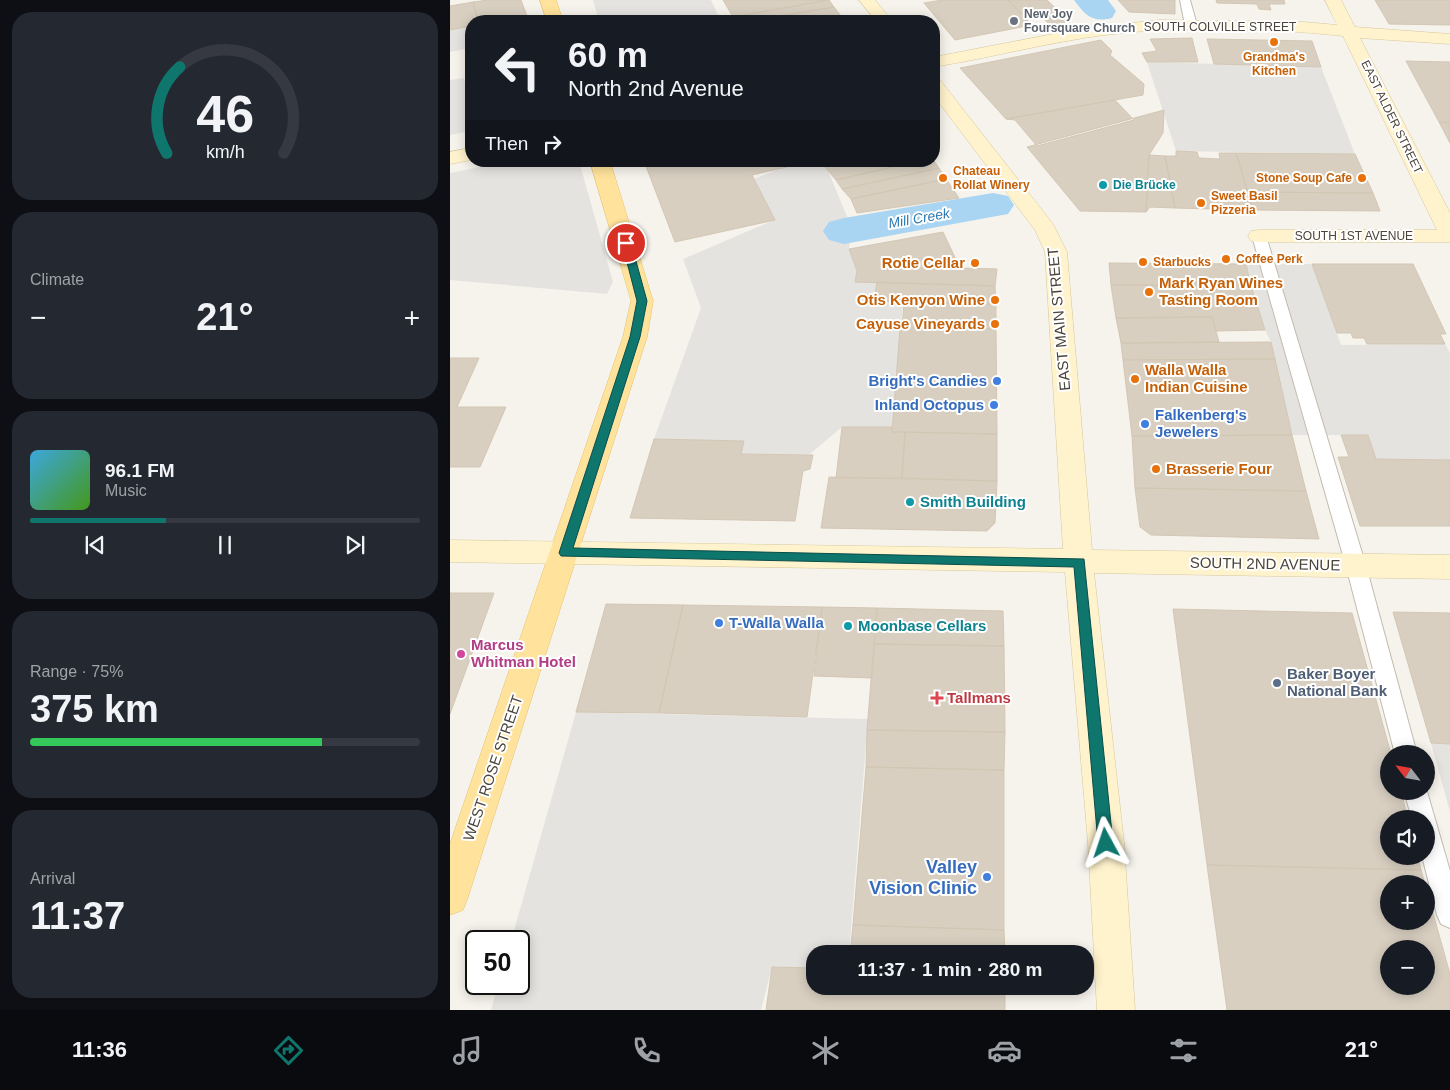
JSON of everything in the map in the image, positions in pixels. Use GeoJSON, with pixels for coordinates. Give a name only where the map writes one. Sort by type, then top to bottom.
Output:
{"type":"FeatureCollection","features":[{"type":"Feature","properties":{"kind":"main road"},"geometry":{"type":"LineString","coordinates":[[548,0],[553,15]]}},
{"type":"Feature","properties":{"kind":"main road"},"geometry":{"type":"LineString","coordinates":[[867,0],[879,15]]}},
{"type":"Feature","properties":{"kind":"main road","name":"EAST ALDER STREET"},"geometry":{"type":"LineString","coordinates":[[1334,0],[1450,235]]}},
{"type":"Feature","properties":{"kind":"main road","name":"SOUTH COLVILLE STREET"},"geometry":{"type":"LineString","coordinates":[[940,61],[1111,28],[1191,25],[1304,27],[1349,32],[1450,38]]}},
{"type":"Feature","properties":{"kind":"main road","name":"EAST MAIN STREET"},"geometry":{"type":"LineString","coordinates":[[940,92],[1045,229],[1056,252],[1080,562],[1106,843],[1116,1010]]}},
{"type":"Feature","properties":{"kind":"main road"},"geometry":{"type":"LineString","coordinates":[[450,158],[465,155]]}},
{"type":"Feature","properties":{"kind":"main road","name":"WEST ROSE STREET"},"geometry":{"type":"LineString","coordinates":[[450,897],[635,337],[642,301],[631,259],[602,167]]}},
{"type":"Feature","properties":{"kind":"main road","name":"SOUTH 1ST AVENUE"},"geometry":{"type":"LineString","coordinates":[[1259,236],[1450,235]]}},
{"type":"Feature","properties":{"kind":"main road","name":"SOUTH 2ND AVENUE"},"geometry":{"type":"LineString","coordinates":[[450,551],[1450,567]]}},
{"type":"Feature","properties":{"kind":"lane"},"geometry":{"type":"LineString","coordinates":[[1185,0],[1191,25]]}},
{"type":"Feature","properties":{"kind":"lane"},"geometry":{"type":"LineString","coordinates":[[1259,236],[1356,566],[1404,745]]}},
{"type":"Feature","properties":{"kind":"lane"},"geometry":{"type":"LineString","coordinates":[[1435,861],[1450,915]]}},
{"type":"Feature","properties":{"kind":"shaded area"},"geometry":{"type":"Polygon","coordinates":[[[593,0],[711,0],[718,15],[597,15],[593,0]]]}},
{"type":"Feature","properties":{"kind":"shaded area"},"geometry":{"type":"Polygon","coordinates":[[[465,27],[465,49],[450,52],[450,30],[465,27]]]}},
{"type":"Feature","properties":{"kind":"shaded area"},"geometry":{"type":"Polygon","coordinates":[[[1147,62],[1321,67],[1355,154],[1176,151],[1147,62]]]}},
{"type":"Feature","properties":{"kind":"shaded area"},"geometry":{"type":"Polygon","coordinates":[[[464,78],[465,132],[450,135],[450,80],[464,78]]]}},
{"type":"Feature","properties":{"kind":"shaded area"},"geometry":{"type":"Polygon","coordinates":[[[480,167],[581,167],[613,282],[607,294],[450,280],[450,173],[480,167]]]}},
{"type":"Feature","properties":{"kind":"shaded area"},"geometry":{"type":"Polygon","coordinates":[[[785,167],[826,167],[851,226],[849,249],[857,271],[855,282],[877,282],[875,301],[903,302],[892,427],[842,427],[810,454],[741,454],[744,441],[654,439],[701,308],[683,259],[774,220],[754,179],[785,167]]]}},
{"type":"Feature","properties":{"kind":"shaded area"},"geometry":{"type":"Polygon","coordinates":[[[1246,264],[1312,264],[1341,345],[1445,344],[1450,353],[1450,460],[1376,459],[1368,435],[1292,435],[1271,342],[1265,330],[1246,264]]]}},
{"type":"Feature","properties":{"kind":"shaded area"},"geometry":{"type":"Polygon","coordinates":[[[576,712],[868,719],[850,945],[806,945],[806,968],[772,967],[761,1010],[491,1010],[495,995],[530,995],[530,930],[514,930],[576,712]]]}},
{"type":"Feature","properties":{"kind":"shaded area"},"geometry":{"type":"Polygon","coordinates":[[[1431,743],[1450,744],[1450,812],[1435,758],[1435,745],[1432,745],[1431,743]]]}},
{"type":"Feature","properties":{"kind":"building"},"geometry":{"type":"Polygon","coordinates":[[[521,0],[527,15],[476,15],[473,2],[521,0]]]}},
{"type":"Feature","properties":{"kind":"building"},"geometry":{"type":"Polygon","coordinates":[[[723,0],[829,0],[744,15],[732,15],[723,0]]]}},
{"type":"Feature","properties":{"kind":"building"},"geometry":{"type":"Polygon","coordinates":[[[829,0],[834,7],[786,15],[744,15],[829,0]]]}},
{"type":"Feature","properties":{"kind":"building"},"geometry":{"type":"Polygon","coordinates":[[[942,0],[1008,0],[1032,25],[955,40],[940,22],[940,15],[934,15],[924,3],[942,0]]]}},
{"type":"Feature","properties":{"kind":"building"},"geometry":{"type":"Polygon","coordinates":[[[1008,0],[1025,0],[1041,16],[1026,19],[1008,0]]]}},
{"type":"Feature","properties":{"kind":"building"},"geometry":{"type":"Polygon","coordinates":[[[1025,0],[1047,0],[1070,22],[1051,26],[1025,0]]]}},
{"type":"Feature","properties":{"kind":"building"},"geometry":{"type":"Polygon","coordinates":[[[1118,0],[1175,0],[1175,14],[1129,12],[1118,0]]]}},
{"type":"Feature","properties":{"kind":"building"},"geometry":{"type":"Polygon","coordinates":[[[1216,0],[1284,0],[1285,4],[1269,4],[1271,10],[1259,9],[1257,4],[1217,3],[1216,0]]]}},
{"type":"Feature","properties":{"kind":"building"},"geometry":{"type":"Polygon","coordinates":[[[1375,0],[1450,0],[1450,25],[1389,24],[1375,0]]]}},
{"type":"Feature","properties":{"kind":"building"},"geometry":{"type":"Polygon","coordinates":[[[473,2],[476,15],[465,15],[465,27],[450,30],[450,6],[473,2]]]}},
{"type":"Feature","properties":{"kind":"building"},"geometry":{"type":"Polygon","coordinates":[[[834,7],[840,15],[786,15],[834,7]]]}},
{"type":"Feature","properties":{"kind":"building"},"geometry":{"type":"Polygon","coordinates":[[[1192,38],[1198,62],[1147,62],[1142,53],[1157,51],[1150,39],[1192,38]]]}},
{"type":"Feature","properties":{"kind":"building"},"geometry":{"type":"Polygon","coordinates":[[[1207,39],[1312,41],[1321,67],[1214,64],[1207,39]]]}},
{"type":"Feature","properties":{"kind":"building"},"geometry":{"type":"Polygon","coordinates":[[[1101,40],[1112,51],[1110,55],[1144,84],[1143,95],[1006,119],[960,68],[1101,40]]]}},
{"type":"Feature","properties":{"kind":"building"},"geometry":{"type":"Polygon","coordinates":[[[1406,61],[1450,62],[1450,123],[1439,122],[1406,61]]]}},
{"type":"Feature","properties":{"kind":"building"},"geometry":{"type":"Polygon","coordinates":[[[1115,100],[1134,120],[1037,146],[1015,120],[1006,119],[1115,100]]]}},
{"type":"Feature","properties":{"kind":"building","name":"Die Brücke"},"geometry":{"type":"Polygon","coordinates":[[[1164,110],[1163,133],[1149,155],[1146,212],[1080,211],[1027,147],[1164,110]]]}},
{"type":"Feature","properties":{"kind":"building"},"geometry":{"type":"Polygon","coordinates":[[[1439,122],[1450,123],[1450,143],[1439,122]]]}},
{"type":"Feature","properties":{"kind":"building"},"geometry":{"type":"Polygon","coordinates":[[[1176,151],[1197,152],[1199,158],[1220,159],[1219,153],[1236,153],[1253,210],[1175,208],[1165,156],[1176,156],[1176,151]]]}},
{"type":"Feature","properties":{"kind":"building"},"geometry":{"type":"Polygon","coordinates":[[[1236,153],[1355,154],[1373,193],[1248,192],[1236,153]]]}},
{"type":"Feature","properties":{"kind":"building"},"geometry":{"type":"Polygon","coordinates":[[[1149,155],[1165,156],[1175,208],[1150,207],[1146,212],[1149,155]]]}},
{"type":"Feature","properties":{"kind":"building"},"geometry":{"type":"Polygon","coordinates":[[[646,167],[787,167],[752,175],[775,220],[675,242],[646,167]]]}},
{"type":"Feature","properties":{"kind":"building"},"geometry":{"type":"Polygon","coordinates":[[[825,167],[892,167],[836,180],[825,167]]]}},
{"type":"Feature","properties":{"kind":"building"},"geometry":{"type":"Polygon","coordinates":[[[892,167],[939,168],[842,189],[836,180],[892,167]]]}},
{"type":"Feature","properties":{"kind":"building"},"geometry":{"type":"Polygon","coordinates":[[[939,168],[946,179],[851,199],[842,189],[939,168]]]}},
{"type":"Feature","properties":{"kind":"building"},"geometry":{"type":"Polygon","coordinates":[[[946,179],[959,198],[857,213],[851,199],[946,179]]]}},
{"type":"Feature","properties":{"kind":"building"},"geometry":{"type":"Polygon","coordinates":[[[1248,192],[1373,193],[1380,211],[1253,210],[1248,192]]]}},
{"type":"Feature","properties":{"kind":"building"},"geometry":{"type":"Polygon","coordinates":[[[943,232],[960,268],[997,269],[995,286],[855,282],[857,271],[849,249],[943,232]]]}},
{"type":"Feature","properties":{"kind":"building"},"geometry":{"type":"Polygon","coordinates":[[[1109,263],[1246,264],[1251,285],[1111,285],[1109,263]]]}},
{"type":"Feature","properties":{"kind":"building"},"geometry":{"type":"Polygon","coordinates":[[[1312,264],[1413,264],[1446,334],[1440,334],[1445,344],[1367,344],[1364,338],[1353,338],[1351,333],[1337,333],[1312,264]]]}},
{"type":"Feature","properties":{"kind":"building"},"geometry":{"type":"Polygon","coordinates":[[[877,282],[995,286],[996,304],[874,301],[877,282]]]}},
{"type":"Feature","properties":{"kind":"building"},"geometry":{"type":"Polygon","coordinates":[[[1111,285],[1251,285],[1265,330],[1216,331],[1212,317],[1116,318],[1111,285]]]}},
{"type":"Feature","properties":{"kind":"building"},"geometry":{"type":"Polygon","coordinates":[[[904,303],[996,304],[996,329],[902,328],[904,303]]]}},
{"type":"Feature","properties":{"kind":"building"},"geometry":{"type":"Polygon","coordinates":[[[1212,317],[1219,342],[1121,343],[1116,318],[1212,317]]]}},
{"type":"Feature","properties":{"kind":"building"},"geometry":{"type":"Polygon","coordinates":[[[900,329],[996,329],[997,434],[892,432],[900,329]]]}},
{"type":"Feature","properties":{"kind":"building"},"geometry":{"type":"Polygon","coordinates":[[[1271,342],[1275,359],[1123,360],[1121,343],[1271,342]]]}},
{"type":"Feature","properties":{"kind":"building"},"geometry":{"type":"Polygon","coordinates":[[[450,358],[479,358],[457,407],[506,407],[480,467],[450,467],[450,358]]]}},
{"type":"Feature","properties":{"kind":"building"},"geometry":{"type":"Polygon","coordinates":[[[1275,359],[1292,435],[1132,436],[1123,360],[1275,359]]]}},
{"type":"Feature","properties":{"kind":"building"},"geometry":{"type":"Polygon","coordinates":[[[842,427],[892,427],[892,432],[905,432],[902,478],[836,478],[842,427]]]}},
{"type":"Feature","properties":{"kind":"building"},"geometry":{"type":"Polygon","coordinates":[[[905,432],[997,434],[997,481],[902,478],[905,432]]]}},
{"type":"Feature","properties":{"kind":"building"},"geometry":{"type":"Polygon","coordinates":[[[1292,435],[1306,491],[1135,488],[1132,436],[1292,435]]]}},
{"type":"Feature","properties":{"kind":"building"},"geometry":{"type":"Polygon","coordinates":[[[1341,435],[1368,435],[1376,459],[1450,460],[1450,526],[1360,526],[1338,457],[1349,457],[1341,435]]]}},
{"type":"Feature","properties":{"kind":"building"},"geometry":{"type":"Polygon","coordinates":[[[654,439],[744,441],[741,454],[813,455],[810,469],[803,471],[795,521],[630,518],[654,439]]]}},
{"type":"Feature","properties":{"kind":"building","name":"Smith Building"},"geometry":{"type":"Polygon","coordinates":[[[829,477],[997,481],[995,523],[987,531],[821,528],[829,477]]]}},
{"type":"Feature","properties":{"kind":"building"},"geometry":{"type":"Polygon","coordinates":[[[1135,488],[1306,491],[1319,539],[1151,535],[1140,527],[1135,488]]]}},
{"type":"Feature","properties":{"kind":"building","name":"Marcus Whitman Hotel"},"geometry":{"type":"Polygon","coordinates":[[[450,593],[494,593],[450,714],[450,593]]]}},
{"type":"Feature","properties":{"kind":"building"},"geometry":{"type":"Polygon","coordinates":[[[606,604],[683,605],[659,713],[576,712],[606,604]]]}},
{"type":"Feature","properties":{"kind":"building"},"geometry":{"type":"Polygon","coordinates":[[[683,605],[822,607],[807,717],[659,713],[683,605]]]}},
{"type":"Feature","properties":{"kind":"building","name":"Moonbase Cellars"},"geometry":{"type":"Polygon","coordinates":[[[822,607],[877,608],[872,678],[814,676],[822,607]]]}},
{"type":"Feature","properties":{"kind":"building"},"geometry":{"type":"Polygon","coordinates":[[[877,608],[1003,611],[1004,646],[874,644],[877,608]]]}},
{"type":"Feature","properties":{"kind":"building","name":"Baker Boyer National Bank"},"geometry":{"type":"Polygon","coordinates":[[[1173,609],[1352,613],[1389,745],[1380,745],[1380,800],[1403,800],[1406,810],[1380,810],[1380,865],[1420,865],[1421,870],[1207,865],[1173,609]]]}},
{"type":"Feature","properties":{"kind":"building"},"geometry":{"type":"Polygon","coordinates":[[[1393,612],[1450,613],[1450,744],[1431,743],[1393,612]]]}},
{"type":"Feature","properties":{"kind":"building","name":"Tallmans"},"geometry":{"type":"Polygon","coordinates":[[[874,644],[1004,646],[1005,732],[867,730],[874,644]]]}},
{"type":"Feature","properties":{"kind":"building"},"geometry":{"type":"Polygon","coordinates":[[[867,730],[1005,732],[1004,770],[866,767],[867,730]]]}},
{"type":"Feature","properties":{"kind":"building"},"geometry":{"type":"Polygon","coordinates":[[[866,767],[1004,770],[1004,930],[853,925],[866,767]]]}},
{"type":"Feature","properties":{"kind":"building"},"geometry":{"type":"Polygon","coordinates":[[[1207,865],[1421,870],[1422,875],[1380,875],[1380,930],[1435,930],[1435,920],[1450,974],[1450,1010],[1227,1010],[1207,865]]]}},
{"type":"Feature","properties":{"kind":"building"},"geometry":{"type":"Polygon","coordinates":[[[853,925],[1004,930],[1005,945],[851,945],[853,925]]]}},
{"type":"Feature","properties":{"kind":"building"},"geometry":{"type":"Polygon","coordinates":[[[772,967],[806,968],[806,995],[1005,995],[1005,1010],[766,1010],[772,967]]]}},
{"type":"Feature","properties":{"kind":"waterway","name":"Mill Creek"},"geometry":{"type":"LineString","coordinates":[[1090,0],[1100,11]]}},
{"type":"Feature","properties":{"kind":"waterway","name":"Mill Creek"},"geometry":{"type":"LineString","coordinates":[[844,231],[993,205]]}},
{"type":"Feature","properties":{"kind":"place","name":"New Joy Foursquare Church"},"geometry":{"type":"Point","coordinates":[1014,21]}},
{"type":"Feature","properties":{"kind":"place","name":"Grandma's Kitchen"},"geometry":{"type":"Point","coordinates":[1274,42]}},
{"type":"Feature","properties":{"kind":"place","name":"Chateau Rollat Winery"},"geometry":{"type":"Point","coordinates":[943,178]}},
{"type":"Feature","properties":{"kind":"place","name":"Stone Soup Cafe"},"geometry":{"type":"Point","coordinates":[1362,178]}},
{"type":"Feature","properties":{"kind":"place","name":"Die Brücke"},"geometry":{"type":"Point","coordinates":[1103,185]}},
{"type":"Feature","properties":{"kind":"place","name":"Sweet Basil Pizzeria"},"geometry":{"type":"Point","coordinates":[1201,203]}},
{"type":"Feature","properties":{"kind":"place","name":"Coffee Perk"},"geometry":{"type":"Point","coordinates":[1226,259]}},
{"type":"Feature","properties":{"kind":"place","name":"Starbucks"},"geometry":{"type":"Point","coordinates":[1143,262]}},
{"type":"Feature","properties":{"kind":"place","name":"Rotie Cellar"},"geometry":{"type":"Point","coordinates":[975,263]}},
{"type":"Feature","properties":{"kind":"place","name":"Mark Ryan Wines Tasting Room"},"geometry":{"type":"Point","coordinates":[1149,292]}},
{"type":"Feature","properties":{"kind":"place","name":"Otis Kenyon Wine"},"geometry":{"type":"Point","coordinates":[995,300]}},
{"type":"Feature","properties":{"kind":"place","name":"Cayuse Vineyards"},"geometry":{"type":"Point","coordinates":[995,324]}},
{"type":"Feature","properties":{"kind":"place","name":"Walla Walla Indian Cuisine"},"geometry":{"type":"Point","coordinates":[1135,379]}},
{"type":"Feature","properties":{"kind":"place","name":"Bright's Candies"},"geometry":{"type":"Point","coordinates":[997,381]}},
{"type":"Feature","properties":{"kind":"place","name":"Inland Octopus"},"geometry":{"type":"Point","coordinates":[994,405]}},
{"type":"Feature","properties":{"kind":"place","name":"Falkenberg's Jewelers"},"geometry":{"type":"Point","coordinates":[1145,424]}},
{"type":"Feature","properties":{"kind":"place","name":"Brasserie Four"},"geometry":{"type":"Point","coordinates":[1156,469]}},
{"type":"Feature","properties":{"kind":"place","name":"Smith Building"},"geometry":{"type":"Point","coordinates":[910,502]}},
{"type":"Feature","properties":{"kind":"place","name":"T-Walla Walla"},"geometry":{"type":"Point","coordinates":[719,623]}},
{"type":"Feature","properties":{"kind":"place","name":"Moonbase Cellars"},"geometry":{"type":"Point","coordinates":[848,626]}},
{"type":"Feature","properties":{"kind":"place","name":"Marcus Whitman Hotel"},"geometry":{"type":"Point","coordinates":[461,654]}},
{"type":"Feature","properties":{"kind":"place","name":"Baker Boyer National Bank"},"geometry":{"type":"Point","coordinates":[1277,683]}},
{"type":"Feature","properties":{"kind":"place","name":"Tallmans"},"geometry":{"type":"Point","coordinates":[937,698]}},
{"type":"Feature","properties":{"kind":"place","name":"Valley Vision Clinic"},"geometry":{"type":"Point","coordinates":[987,877]}},
{"type":"Feature","properties":{"kind":"route"},"geometry":{"type":"LineString","coordinates":[[626,243],[642,301],[635,337],[565,553],[1080,562],[1106,843]]}}]}
